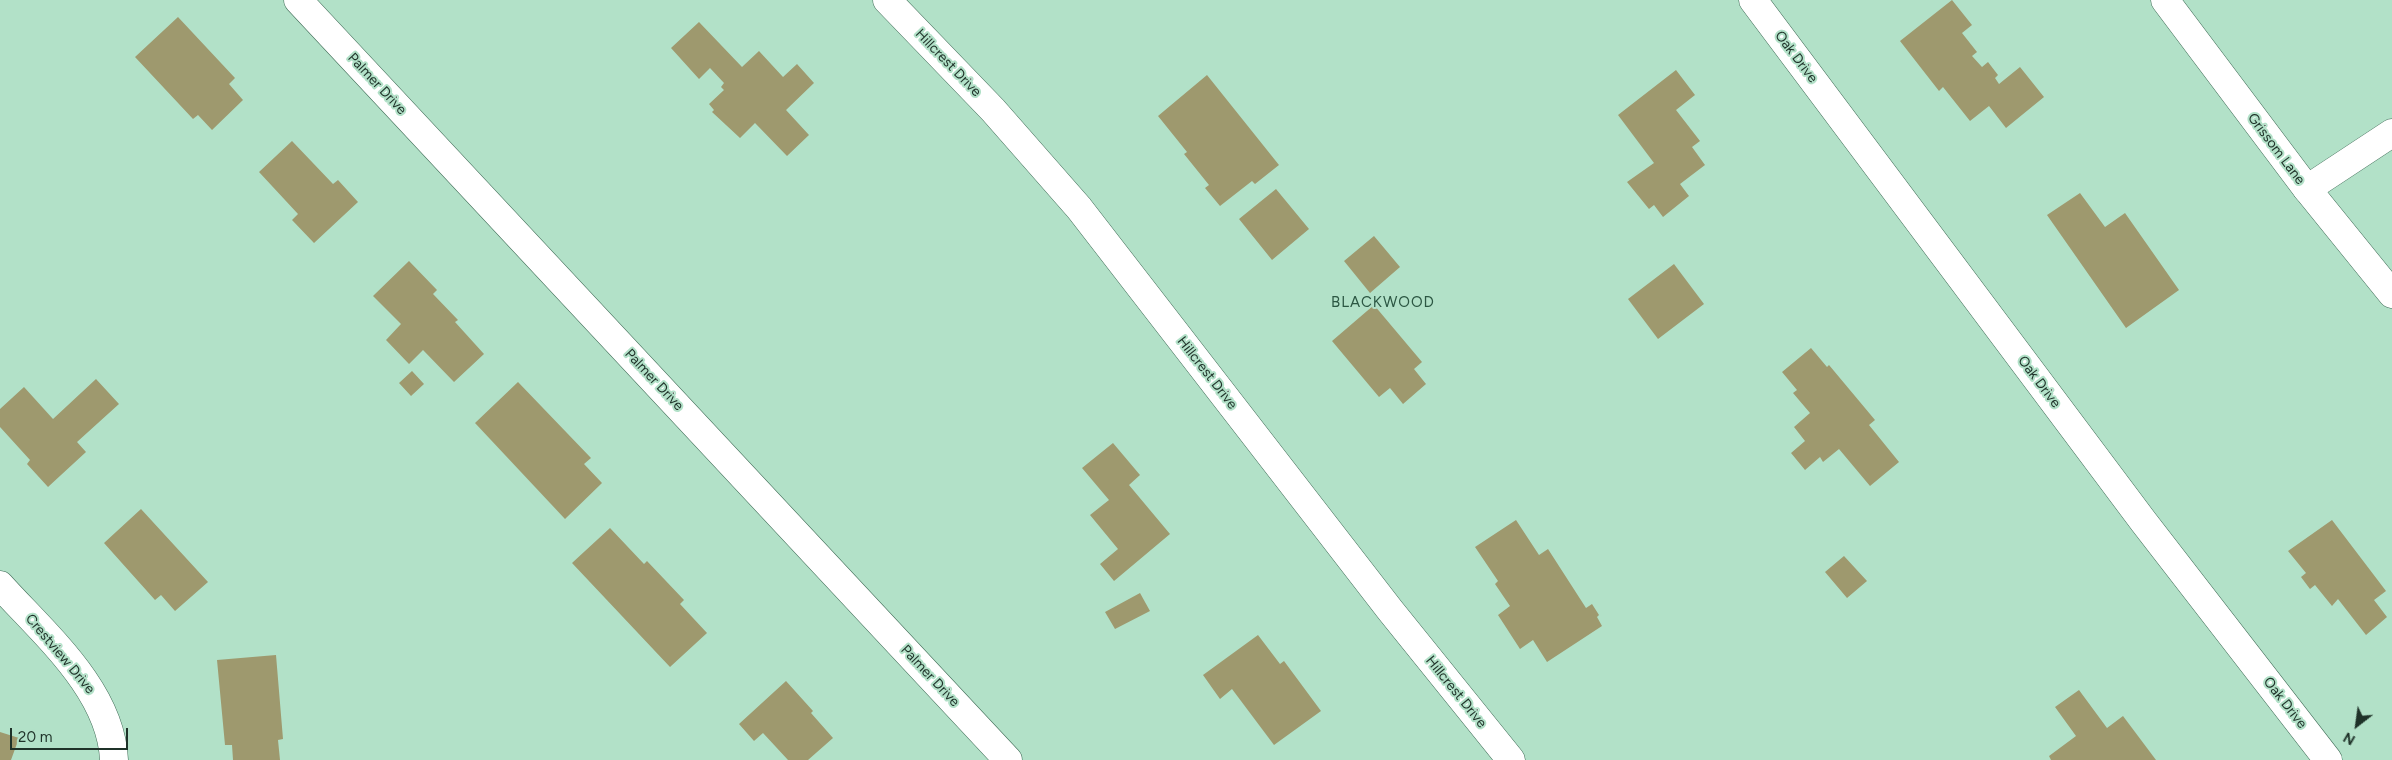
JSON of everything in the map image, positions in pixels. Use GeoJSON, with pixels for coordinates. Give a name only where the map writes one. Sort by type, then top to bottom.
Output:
{"type":"FeatureCollection","features":[{"type":"Feature","properties":{"kind":"street","name":"Palmer Drive"},"geometry":{"type":"LineString","coordinates":[[298,0],[1008,760]]}},
{"type":"Feature","properties":{"kind":"street","name":"Hillcrest Drive"},"geometry":{"type":"LineString","coordinates":[[887,0],[1005,123],[1079,208],[1390,610],[1511,760]]}},
{"type":"Feature","properties":{"kind":"street","name":"Oak Drive"},"geometry":{"type":"LineString","coordinates":[[1753,0],[2143,521],[2328,760]]}},
{"type":"Feature","properties":{"kind":"street","name":"Grissom Lane"},"geometry":{"type":"LineString","coordinates":[[2165,0],[2307,189],[2392,294]]}},
{"type":"Feature","properties":{"kind":"street"},"geometry":{"type":"LineString","coordinates":[[2307,189],[2392,133]]}},
{"type":"Feature","properties":{"kind":"street","name":"Crestview Drive"},"geometry":{"type":"LineString","coordinates":[[0,585],[81,676],[98,701],[108,728],[114,760]]}},
{"type":"Feature","properties":{"kind":"building"},"geometry":{"type":"Polygon","coordinates":[[[1952,0],[1972,25],[1962,33],[1977,52],[1972,56],[1982,67],[1988,62],[1998,75],[1995,78],[1999,84],[2020,67],[2044,97],[2006,128],[1989,106],[1970,121],[1943,87],[1939,91],[1900,41],[1952,0]]]}},
{"type":"Feature","properties":{"kind":"building"},"geometry":{"type":"Polygon","coordinates":[[[178,17],[235,78],[229,84],[243,100],[212,130],[198,115],[193,119],[135,57],[178,17]]]}},
{"type":"Feature","properties":{"kind":"building"},"geometry":{"type":"Polygon","coordinates":[[[699,22],[742,67],[759,51],[783,77],[797,64],[814,83],[786,110],[809,135],[787,156],[755,123],[740,138],[712,112],[714,110],[709,104],[724,90],[721,87],[724,83],[710,68],[699,79],[671,48],[699,22]]]}},
{"type":"Feature","properties":{"kind":"building"},"geometry":{"type":"Polygon","coordinates":[[[1676,70],[1695,95],[1676,110],[1700,141],[1692,147],[1705,165],[1680,184],[1689,196],[1663,217],[1654,205],[1649,209],[1627,182],[1654,163],[1618,115],[1676,70]]]}},
{"type":"Feature","properties":{"kind":"building"},"geometry":{"type":"Polygon","coordinates":[[[1207,75],[1279,165],[1255,184],[1252,181],[1220,206],[1205,188],[1209,185],[1184,154],[1187,152],[1158,116],[1207,75]]]}},
{"type":"Feature","properties":{"kind":"building"},"geometry":{"type":"Polygon","coordinates":[[[292,141],[333,184],[338,180],[358,202],[314,243],[292,220],[298,214],[259,172],[292,141]]]}},
{"type":"Feature","properties":{"kind":"building"},"geometry":{"type":"Polygon","coordinates":[[[1276,189],[1309,229],[1272,260],[1239,219],[1276,189]]]}},
{"type":"Feature","properties":{"kind":"building"},"geometry":{"type":"Polygon","coordinates":[[[2080,193],[2105,227],[2125,213],[2179,290],[2126,328],[2047,215],[2080,193]]]}},
{"type":"Feature","properties":{"kind":"building"},"geometry":{"type":"Polygon","coordinates":[[[1374,236],[1400,267],[1370,293],[1344,261],[1374,236]]]}},
{"type":"Feature","properties":{"kind":"building"},"geometry":{"type":"Polygon","coordinates":[[[409,261],[437,290],[433,294],[458,320],[455,322],[484,354],[454,382],[423,350],[409,364],[386,340],[401,324],[373,296],[409,261]]]}},
{"type":"Feature","properties":{"kind":"building"},"geometry":{"type":"Polygon","coordinates":[[[1674,264],[1704,304],[1658,339],[1628,299],[1674,264]]]}},
{"type":"Feature","properties":{"kind":"building"},"geometry":{"type":"Polygon","coordinates":[[[1374,305],[1422,362],[1414,369],[1426,384],[1403,404],[1390,388],[1379,397],[1332,341],[1374,305]]]}},
{"type":"Feature","properties":{"kind":"building"},"geometry":{"type":"Polygon","coordinates":[[[1811,348],[1827,367],[1829,365],[1875,420],[1869,425],[1899,462],[1870,486],[1839,449],[1823,462],[1820,457],[1805,470],[1791,453],[1805,441],[1794,427],[1810,413],[1793,393],[1797,390],[1782,372],[1811,348]]]}},
{"type":"Feature","properties":{"kind":"building"},"geometry":{"type":"Polygon","coordinates":[[[412,371],[424,384],[411,396],[399,383],[412,371]]]}},
{"type":"Feature","properties":{"kind":"building"},"geometry":{"type":"Polygon","coordinates":[[[96,379],[119,404],[77,442],[86,452],[48,487],[27,464],[30,460],[0,427],[0,409],[24,387],[53,419],[96,379]]]}},
{"type":"Feature","properties":{"kind":"building"},"geometry":{"type":"Polygon","coordinates":[[[518,382],[591,458],[584,464],[602,483],[565,519],[475,423],[518,382]]]}},
{"type":"Feature","properties":{"kind":"building"},"geometry":{"type":"Polygon","coordinates":[[[1113,443],[1140,475],[1129,485],[1170,534],[1114,581],[1100,564],[1118,549],[1090,515],[1109,500],[1082,468],[1113,443]]]}},
{"type":"Feature","properties":{"kind":"building"},"geometry":{"type":"Polygon","coordinates":[[[141,509],[208,582],[175,611],[161,595],[155,600],[104,543],[141,509]]]}},
{"type":"Feature","properties":{"kind":"building"},"geometry":{"type":"Polygon","coordinates":[[[1516,520],[1539,555],[1548,549],[1586,608],[1592,604],[1599,615],[1597,617],[1602,626],[1547,662],[1533,640],[1520,649],[1498,615],[1510,606],[1495,584],[1498,581],[1475,547],[1516,520]]]}},
{"type":"Feature","properties":{"kind":"building"},"geometry":{"type":"Polygon","coordinates":[[[2332,520],[2386,591],[2374,600],[2387,617],[2366,635],[2338,599],[2332,606],[2315,585],[2310,589],[2301,577],[2306,573],[2288,551],[2332,520]]]}},
{"type":"Feature","properties":{"kind":"building"},"geometry":{"type":"Polygon","coordinates":[[[610,528],[644,564],[647,561],[684,600],[680,604],[707,633],[670,667],[572,563],[610,528]]]}},
{"type":"Feature","properties":{"kind":"building"},"geometry":{"type":"Polygon","coordinates":[[[1844,556],[1867,581],[1847,598],[1825,572],[1844,556]]]}},
{"type":"Feature","properties":{"kind":"building"},"geometry":{"type":"Polygon","coordinates":[[[1140,593],[1150,611],[1115,629],[1105,612],[1140,593]]]}},
{"type":"Feature","properties":{"kind":"building"},"geometry":{"type":"Polygon","coordinates":[[[1258,635],[1280,664],[1284,661],[1321,711],[1274,745],[1232,689],[1220,699],[1203,675],[1258,635]]]}},
{"type":"Feature","properties":{"kind":"building"},"geometry":{"type":"Polygon","coordinates":[[[276,655],[283,739],[278,740],[280,760],[233,760],[232,745],[225,745],[217,660],[276,655]]]}},
{"type":"Feature","properties":{"kind":"building"},"geometry":{"type":"Polygon","coordinates":[[[786,681],[813,711],[811,713],[833,738],[808,760],[788,760],[763,733],[754,741],[739,724],[786,681]]]}},
{"type":"Feature","properties":{"kind":"building"},"geometry":{"type":"Polygon","coordinates":[[[2079,690],[2107,728],[2123,716],[2156,760],[2051,760],[2049,756],[2076,736],[2055,707],[2079,690]]]}},
{"type":"Feature","properties":{"kind":"building"},"geometry":{"type":"Polygon","coordinates":[[[0,732],[19,738],[11,760],[0,760],[0,732]]]}},
{"type":"Feature","properties":{"kind":"district","name":"BLACKWOOD"},"geometry":{"type":"Point","coordinates":[1383,303]}}]}
